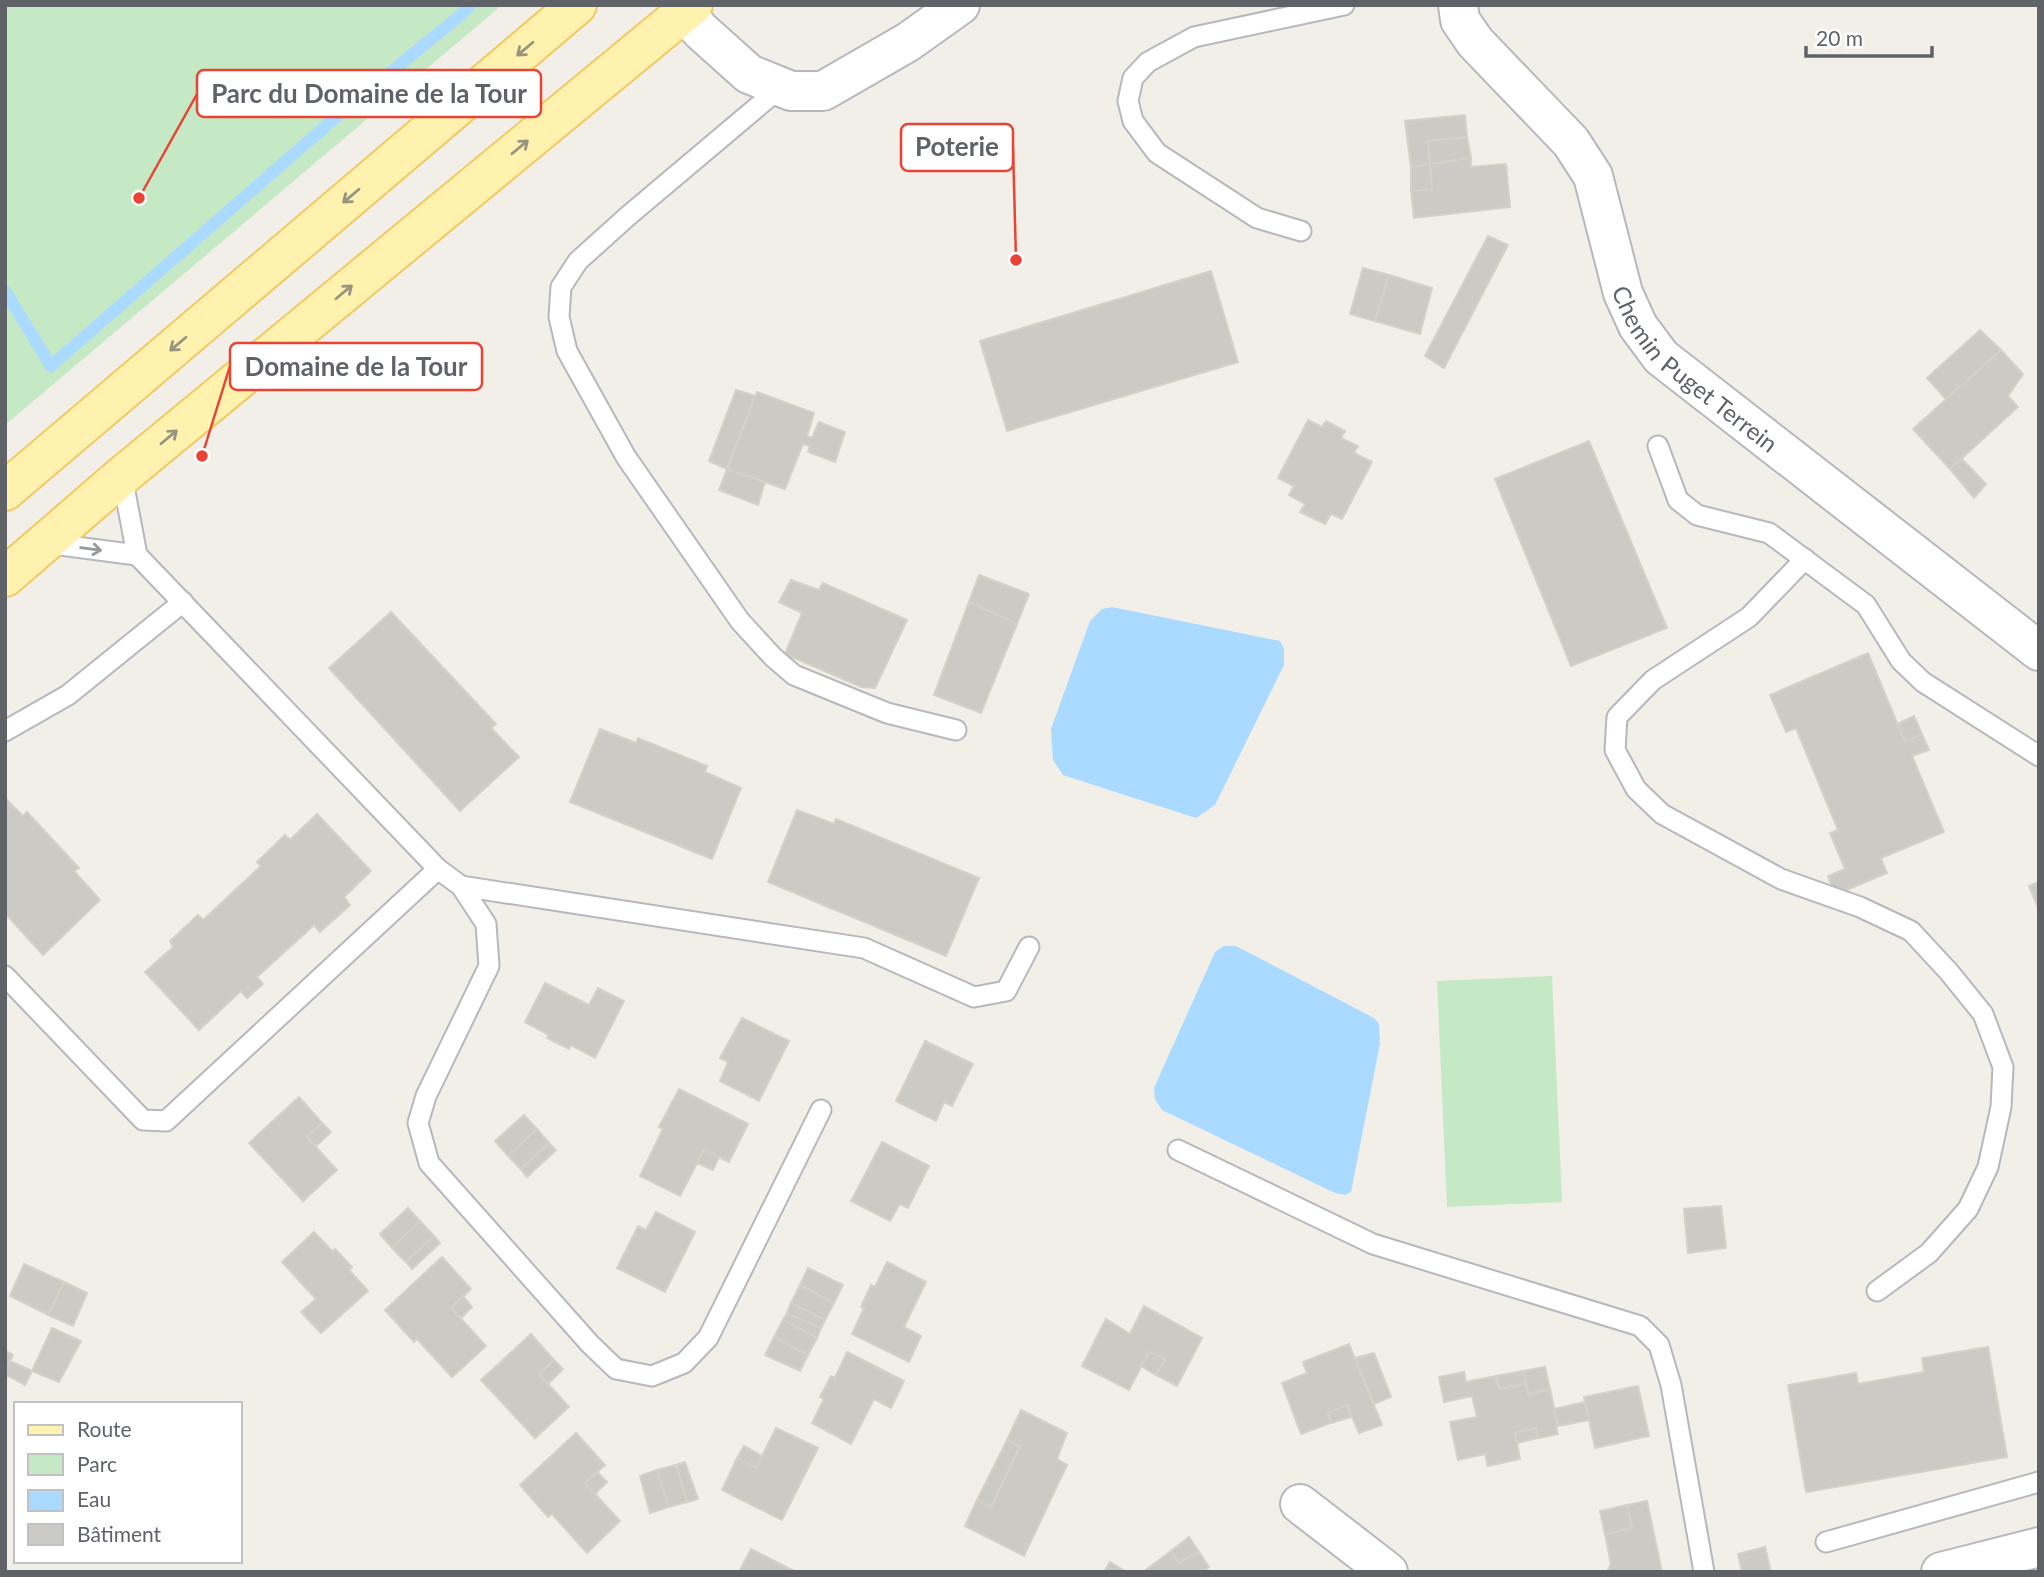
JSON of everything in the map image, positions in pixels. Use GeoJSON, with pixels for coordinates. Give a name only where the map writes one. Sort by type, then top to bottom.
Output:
{"type":"FeatureCollection","features":[{"type":"Feature","properties":{"kind":"main road"},"geometry":{"type":"LineString","coordinates":[[5,491],[577,5]]}},
{"type":"Feature","properties":{"kind":"main road"},"geometry":{"type":"LineString","coordinates":[[5,577],[121,476],[689,9]]}},
{"type":"Feature","properties":{"kind":"street"},"geometry":{"type":"LineString","coordinates":[[689,9],[701,30],[749,74],[791,91],[823,91],[908,42],[960,5]]}},
{"type":"Feature","properties":{"kind":"street","name":"Chemin Puget Terrein"},"geometry":{"type":"LineString","coordinates":[[1458,5],[1460,20],[1475,42],[1571,142],[1593,176],[1623,293],[1638,326],[1661,357],[2039,651]]}},
{"type":"Feature","properties":{"kind":"street"},"geometry":{"type":"LineString","coordinates":[[1300,1504],[1388,1572]]}},
{"type":"Feature","properties":{"kind":"street"},"geometry":{"type":"LineString","coordinates":[[1941,1572],[2039,1547]]}},
{"type":"Feature","properties":{"kind":"lane"},"geometry":{"type":"LineString","coordinates":[[1301,231],[1257,218],[1157,153],[1133,121],[1128,100],[1133,78],[1148,62],[1194,37],[1344,5]]}},
{"type":"Feature","properties":{"kind":"lane"},"geometry":{"type":"LineString","coordinates":[[781,87],[578,261],[561,287],[559,317],[567,351],[626,457],[740,621],[773,657],[794,675],[887,713],[956,730]]}},
{"type":"Feature","properties":{"kind":"lane"},"geometry":{"type":"LineString","coordinates":[[1658,446],[1678,500],[1697,515],[1769,533],[1866,605],[1901,661],[1923,682],[2039,756]]}},
{"type":"Feature","properties":{"kind":"lane"},"geometry":{"type":"LineString","coordinates":[[121,476],[137,555],[438,869],[461,886],[486,924],[489,966],[426,1096],[418,1123],[429,1163],[590,1344],[616,1369],[652,1376],[684,1363],[708,1338],[821,1110]]}},
{"type":"Feature","properties":{"kind":"lane"},"geometry":{"type":"LineString","coordinates":[[44,543],[137,555]]}},
{"type":"Feature","properties":{"kind":"lane"},"geometry":{"type":"LineString","coordinates":[[1805,559],[1749,617],[1653,680],[1617,717],[1615,750],[1636,789],[1662,814],[1782,880],[1860,907],[1911,931],[1983,1014],[2003,1067],[2001,1107],[1988,1167],[1968,1209],[1929,1253],[1877,1291]]}},
{"type":"Feature","properties":{"kind":"lane"},"geometry":{"type":"LineString","coordinates":[[5,731],[68,695],[183,602]]}},
{"type":"Feature","properties":{"kind":"lane"},"geometry":{"type":"LineString","coordinates":[[5,976],[143,1120],[166,1121],[438,869]]}},
{"type":"Feature","properties":{"kind":"lane"},"geometry":{"type":"LineString","coordinates":[[461,886],[863,948],[974,997],[1006,991],[1029,947]]}},
{"type":"Feature","properties":{"kind":"lane"},"geometry":{"type":"LineString","coordinates":[[1178,1150],[1373,1244],[1640,1326],[1659,1345],[1671,1385],[1704,1572]]}},
{"type":"Feature","properties":{"kind":"lane"},"geometry":{"type":"LineString","coordinates":[[1826,1542],[2039,1482]]}},
{"type":"Feature","properties":{"kind":"green space"},"geometry":{"type":"Polygon","coordinates":[[[5,5],[502,5],[5,425],[5,5]]]}},
{"type":"Feature","properties":{"kind":"green space"},"geometry":{"type":"Polygon","coordinates":[[[1552,976],[1562,1202],[1447,1207],[1437,981],[1552,976]]]}},
{"type":"Feature","properties":{"kind":"water"},"geometry":{"type":"Polygon","coordinates":[[[1112,607],[1280,641],[1284,649],[1284,665],[1215,805],[1196,818],[1063,775],[1053,760],[1051,729],[1090,621],[1102,609],[1112,607]]]}},
{"type":"Feature","properties":{"kind":"water"},"geometry":{"type":"Polygon","coordinates":[[[1224,946],[1236,946],[1374,1018],[1379,1024],[1380,1043],[1351,1192],[1345,1195],[1335,1193],[1162,1110],[1155,1099],[1154,1088],[1215,952],[1224,946]]]}},
{"type":"Feature","properties":{"kind":"building"},"geometry":{"type":"Polygon","coordinates":[[[1465,115],[1467,137],[1428,141],[1430,164],[1411,167],[1405,121],[1465,115]]]}},
{"type":"Feature","properties":{"kind":"building"},"geometry":{"type":"Polygon","coordinates":[[[1467,137],[1471,158],[1430,164],[1428,141],[1467,137]]]}},
{"type":"Feature","properties":{"kind":"building"},"geometry":{"type":"Polygon","coordinates":[[[1471,158],[1471,167],[1506,164],[1510,207],[1414,218],[1411,191],[1432,189],[1430,164],[1471,158]]]}},
{"type":"Feature","properties":{"kind":"building"},"geometry":{"type":"Polygon","coordinates":[[[1430,164],[1432,189],[1411,191],[1411,167],[1430,164]]]}},
{"type":"Feature","properties":{"kind":"building"},"geometry":{"type":"Polygon","coordinates":[[[1488,236],[1508,245],[1444,368],[1425,356],[1488,236]]]}},
{"type":"Feature","properties":{"kind":"building"},"geometry":{"type":"Polygon","coordinates":[[[1363,268],[1389,275],[1375,321],[1350,314],[1363,268]]]}},
{"type":"Feature","properties":{"kind":"building"},"geometry":{"type":"Polygon","coordinates":[[[1211,271],[1238,362],[1007,431],[980,341],[1211,271]]]}},
{"type":"Feature","properties":{"kind":"building"},"geometry":{"type":"Polygon","coordinates":[[[1389,275],[1432,288],[1420,334],[1375,321],[1389,275]]]}},
{"type":"Feature","properties":{"kind":"building"},"geometry":{"type":"Polygon","coordinates":[[[1980,330],[2001,350],[1946,399],[1927,378],[1980,330]]]}},
{"type":"Feature","properties":{"kind":"building"},"geometry":{"type":"Polygon","coordinates":[[[2001,350],[2023,374],[2008,396],[2018,407],[1950,469],[1913,429],[2001,350]]]}},
{"type":"Feature","properties":{"kind":"building"},"geometry":{"type":"Polygon","coordinates":[[[736,390],[755,396],[727,469],[709,461],[736,390]]]}},
{"type":"Feature","properties":{"kind":"building"},"geometry":{"type":"Polygon","coordinates":[[[757,392],[814,413],[807,436],[812,438],[819,422],[845,432],[835,462],[808,452],[810,446],[803,444],[785,489],[727,469],[757,392]]]}},
{"type":"Feature","properties":{"kind":"building"},"geometry":{"type":"Polygon","coordinates":[[[1308,420],[1322,427],[1326,421],[1345,431],[1341,438],[1358,446],[1354,453],[1372,462],[1342,519],[1331,514],[1325,524],[1300,512],[1305,504],[1289,495],[1294,486],[1278,478],[1308,420]]]}},
{"type":"Feature","properties":{"kind":"building"},"geometry":{"type":"Polygon","coordinates":[[[1589,441],[1667,628],[1571,666],[1495,479],[1589,441]]]}},
{"type":"Feature","properties":{"kind":"building"},"geometry":{"type":"Polygon","coordinates":[[[1961,458],[1986,484],[1974,498],[1950,469],[1961,458]]]}},
{"type":"Feature","properties":{"kind":"building"},"geometry":{"type":"Polygon","coordinates":[[[727,469],[765,482],[758,505],[719,490],[727,469]]]}},
{"type":"Feature","properties":{"kind":"building"},"geometry":{"type":"Polygon","coordinates":[[[979,575],[1029,594],[1017,624],[969,602],[979,575]]]}},
{"type":"Feature","properties":{"kind":"building"},"geometry":{"type":"Polygon","coordinates":[[[791,580],[819,590],[823,583],[907,620],[875,688],[861,687],[785,654],[802,613],[779,602],[791,580]]]}},
{"type":"Feature","properties":{"kind":"building"},"geometry":{"type":"Polygon","coordinates":[[[969,602],[1017,624],[981,713],[934,695],[969,602]]]}},
{"type":"Feature","properties":{"kind":"building"},"geometry":{"type":"Polygon","coordinates":[[[391,612],[496,724],[491,728],[519,757],[460,811],[329,668],[391,612]]]}},
{"type":"Feature","properties":{"kind":"building"},"geometry":{"type":"Polygon","coordinates":[[[1868,653],[1905,742],[1922,734],[1929,750],[1912,756],[1944,832],[1881,858],[1887,873],[1835,895],[1828,876],[1845,869],[1830,833],[1838,830],[1796,728],[1786,732],[1770,695],[1868,653]]]}},
{"type":"Feature","properties":{"kind":"building"},"geometry":{"type":"Polygon","coordinates":[[[1914,716],[1922,734],[1905,742],[1897,724],[1914,716]]]}},
{"type":"Feature","properties":{"kind":"building"},"geometry":{"type":"Polygon","coordinates":[[[600,729],[636,743],[638,738],[707,766],[705,772],[741,788],[712,859],[570,802],[600,729]]]}},
{"type":"Feature","properties":{"kind":"building"},"geometry":{"type":"Polygon","coordinates":[[[5,798],[23,816],[27,812],[79,868],[74,871],[100,900],[43,955],[5,913],[5,798]]]}},
{"type":"Feature","properties":{"kind":"building"},"geometry":{"type":"Polygon","coordinates":[[[797,810],[834,824],[836,819],[979,878],[946,956],[768,882],[797,810]]]}},
{"type":"Feature","properties":{"kind":"building"},"geometry":{"type":"Polygon","coordinates":[[[317,814],[371,871],[344,897],[350,905],[320,932],[314,925],[257,977],[263,984],[247,998],[241,991],[199,1030],[145,972],[173,947],[170,941],[198,915],[203,920],[261,866],[257,862],[285,835],[290,840],[317,814]]]}},
{"type":"Feature","properties":{"kind":"building"},"geometry":{"type":"Polygon","coordinates":[[[2039,882],[2039,910],[2029,886],[2039,882]]]}},
{"type":"Feature","properties":{"kind":"building"},"geometry":{"type":"Polygon","coordinates":[[[545,983],[589,1005],[598,988],[624,1001],[595,1058],[571,1045],[569,1049],[547,1038],[549,1035],[525,1022],[545,983]]]}},
{"type":"Feature","properties":{"kind":"building"},"geometry":{"type":"Polygon","coordinates":[[[742,1018],[789,1041],[759,1101],[720,1081],[728,1062],[720,1058],[742,1018]]]}},
{"type":"Feature","properties":{"kind":"building"},"geometry":{"type":"Polygon","coordinates":[[[925,1041],[973,1064],[952,1106],[944,1102],[936,1121],[896,1101],[925,1041]]]}},
{"type":"Feature","properties":{"kind":"building"},"geometry":{"type":"Polygon","coordinates":[[[679,1089],[748,1124],[729,1162],[704,1150],[680,1196],[640,1176],[663,1129],[659,1127],[679,1089]]]}},
{"type":"Feature","properties":{"kind":"building"},"geometry":{"type":"Polygon","coordinates":[[[299,1097],[322,1123],[307,1137],[337,1170],[303,1201],[249,1143],[299,1097]]]}},
{"type":"Feature","properties":{"kind":"building"},"geometry":{"type":"Polygon","coordinates":[[[524,1115],[537,1129],[508,1156],[495,1141],[524,1115]]]}},
{"type":"Feature","properties":{"kind":"building"},"geometry":{"type":"Polygon","coordinates":[[[322,1123],[331,1132],[316,1146],[307,1137],[322,1123]]]}},
{"type":"Feature","properties":{"kind":"building"},"geometry":{"type":"Polygon","coordinates":[[[537,1129],[549,1143],[521,1169],[508,1156],[537,1129]]]}},
{"type":"Feature","properties":{"kind":"building"},"geometry":{"type":"Polygon","coordinates":[[[882,1142],[929,1166],[908,1208],[900,1204],[890,1221],[851,1201],[882,1142]]]}},
{"type":"Feature","properties":{"kind":"building"},"geometry":{"type":"Polygon","coordinates":[[[549,1143],[556,1150],[527,1177],[521,1169],[549,1143]]]}},
{"type":"Feature","properties":{"kind":"building"},"geometry":{"type":"Polygon","coordinates":[[[704,1150],[719,1157],[713,1170],[697,1163],[704,1150]]]}},
{"type":"Feature","properties":{"kind":"building"},"geometry":{"type":"Polygon","coordinates":[[[1721,1206],[1726,1248],[1688,1253],[1684,1209],[1721,1206]]]}},
{"type":"Feature","properties":{"kind":"building"},"geometry":{"type":"Polygon","coordinates":[[[408,1208],[420,1221],[392,1248],[380,1234],[408,1208]]]}},
{"type":"Feature","properties":{"kind":"building"},"geometry":{"type":"Polygon","coordinates":[[[656,1212],[695,1232],[665,1292],[617,1268],[638,1226],[646,1230],[656,1212]]]}},
{"type":"Feature","properties":{"kind":"building"},"geometry":{"type":"Polygon","coordinates":[[[420,1221],[434,1236],[406,1262],[392,1248],[420,1221]]]}},
{"type":"Feature","properties":{"kind":"building"},"geometry":{"type":"Polygon","coordinates":[[[314,1232],[352,1267],[349,1270],[368,1291],[321,1333],[301,1312],[316,1299],[282,1262],[314,1232]]]}},
{"type":"Feature","properties":{"kind":"building"},"geometry":{"type":"Polygon","coordinates":[[[434,1236],[440,1243],[412,1269],[406,1262],[434,1236]]]}},
{"type":"Feature","properties":{"kind":"building"},"geometry":{"type":"Polygon","coordinates":[[[442,1257],[471,1289],[451,1308],[486,1346],[452,1377],[417,1339],[414,1342],[385,1310],[442,1257]]]}},
{"type":"Feature","properties":{"kind":"building"},"geometry":{"type":"Polygon","coordinates":[[[887,1262],[926,1282],[904,1327],[921,1336],[909,1362],[852,1334],[871,1285],[875,1287],[887,1262]]]}},
{"type":"Feature","properties":{"kind":"building"},"geometry":{"type":"Polygon","coordinates":[[[24,1264],[64,1282],[48,1315],[10,1296],[24,1264]]]}},
{"type":"Feature","properties":{"kind":"building"},"geometry":{"type":"Polygon","coordinates":[[[808,1268],[843,1285],[834,1303],[800,1285],[808,1268]]]}},
{"type":"Feature","properties":{"kind":"building"},"geometry":{"type":"Polygon","coordinates":[[[64,1282],[87,1293],[73,1326],[48,1315],[64,1282]]]}},
{"type":"Feature","properties":{"kind":"building"},"geometry":{"type":"Polygon","coordinates":[[[800,1285],[834,1303],[825,1320],[791,1303],[800,1285]]]}},
{"type":"Feature","properties":{"kind":"building"},"geometry":{"type":"Polygon","coordinates":[[[463,1296],[472,1307],[461,1318],[451,1308],[463,1296]]]}},
{"type":"Feature","properties":{"kind":"building"},"geometry":{"type":"Polygon","coordinates":[[[791,1303],[825,1320],[821,1328],[787,1313],[791,1303]]]}},
{"type":"Feature","properties":{"kind":"building"},"geometry":{"type":"Polygon","coordinates":[[[1144,1306],[1202,1338],[1177,1386],[1156,1375],[1165,1359],[1149,1352],[1129,1390],[1082,1366],[1106,1319],[1130,1334],[1144,1306]]]}},
{"type":"Feature","properties":{"kind":"building"},"geometry":{"type":"Polygon","coordinates":[[[787,1313],[821,1328],[817,1338],[783,1320],[787,1313]]]}},
{"type":"Feature","properties":{"kind":"building"},"geometry":{"type":"Polygon","coordinates":[[[783,1320],[817,1338],[808,1355],[774,1337],[783,1320]]]}},
{"type":"Feature","properties":{"kind":"building"},"geometry":{"type":"Polygon","coordinates":[[[52,1328],[81,1341],[59,1382],[32,1371],[52,1328]]]}},
{"type":"Feature","properties":{"kind":"building"},"geometry":{"type":"Polygon","coordinates":[[[531,1334],[554,1360],[539,1374],[569,1407],[535,1438],[481,1380],[531,1334]]]}},
{"type":"Feature","properties":{"kind":"building"},"geometry":{"type":"Polygon","coordinates":[[[774,1337],[808,1355],[800,1371],[765,1355],[774,1337]]]}},
{"type":"Feature","properties":{"kind":"building"},"geometry":{"type":"Polygon","coordinates":[[[1349,1344],[1382,1425],[1359,1433],[1347,1405],[1328,1413],[1331,1423],[1301,1434],[1282,1383],[1307,1373],[1303,1362],[1349,1344]]]}},
{"type":"Feature","properties":{"kind":"building"},"geometry":{"type":"Polygon","coordinates":[[[1988,1347],[2007,1457],[1806,1492],[1788,1385],[1856,1373],[1858,1384],[1924,1372],[1922,1358],[1988,1347]]]}},
{"type":"Feature","properties":{"kind":"building"},"geometry":{"type":"Polygon","coordinates":[[[5,1351],[13,1355],[5,1371],[5,1351]]]}},
{"type":"Feature","properties":{"kind":"building"},"geometry":{"type":"Polygon","coordinates":[[[847,1352],[904,1381],[891,1408],[874,1399],[851,1444],[812,1423],[824,1399],[820,1397],[831,1376],[835,1378],[847,1352]]]}},
{"type":"Feature","properties":{"kind":"building"},"geometry":{"type":"Polygon","coordinates":[[[1149,1352],[1165,1359],[1156,1375],[1141,1366],[1149,1352]]]}},
{"type":"Feature","properties":{"kind":"building"},"geometry":{"type":"Polygon","coordinates":[[[1374,1353],[1391,1397],[1374,1404],[1355,1358],[1374,1353]]]}},
{"type":"Feature","properties":{"kind":"building"},"geometry":{"type":"Polygon","coordinates":[[[554,1360],[563,1369],[548,1384],[539,1374],[554,1360]]]}},
{"type":"Feature","properties":{"kind":"building"},"geometry":{"type":"Polygon","coordinates":[[[10,1361],[32,1371],[25,1385],[5,1374],[10,1361]]]}},
{"type":"Feature","properties":{"kind":"building"},"geometry":{"type":"Polygon","coordinates":[[[1545,1367],[1550,1389],[1528,1394],[1523,1371],[1545,1367]]]}},
{"type":"Feature","properties":{"kind":"building"},"geometry":{"type":"Polygon","coordinates":[[[1523,1371],[1526,1384],[1499,1389],[1496,1376],[1523,1371]]]}},
{"type":"Feature","properties":{"kind":"building"},"geometry":{"type":"Polygon","coordinates":[[[1464,1372],[1466,1382],[1496,1376],[1499,1389],[1526,1384],[1528,1394],[1550,1389],[1558,1434],[1538,1438],[1536,1428],[1515,1433],[1520,1459],[1488,1466],[1485,1454],[1458,1460],[1450,1422],[1477,1417],[1472,1396],[1444,1402],[1439,1377],[1464,1372]]]}},
{"type":"Feature","properties":{"kind":"building"},"geometry":{"type":"Polygon","coordinates":[[[1638,1386],[1649,1436],[1595,1448],[1584,1397],[1638,1386]]]}},
{"type":"Feature","properties":{"kind":"building"},"geometry":{"type":"Polygon","coordinates":[[[1585,1402],[1589,1420],[1558,1426],[1554,1409],[1585,1402]]]}},
{"type":"Feature","properties":{"kind":"building"},"geometry":{"type":"Polygon","coordinates":[[[1347,1405],[1351,1417],[1331,1423],[1328,1413],[1347,1405]]]}},
{"type":"Feature","properties":{"kind":"building"},"geometry":{"type":"Polygon","coordinates":[[[1021,1410],[1067,1433],[1057,1459],[1067,1465],[1024,1556],[965,1526],[977,1500],[991,1507],[1020,1446],[1007,1440],[1021,1410]]]}},
{"type":"Feature","properties":{"kind":"building"},"geometry":{"type":"Polygon","coordinates":[[[776,1428],[818,1448],[782,1520],[722,1490],[737,1458],[756,1468],[776,1428]]]}},
{"type":"Feature","properties":{"kind":"building"},"geometry":{"type":"Polygon","coordinates":[[[1536,1428],[1538,1438],[1517,1443],[1515,1433],[1536,1428]]]}},
{"type":"Feature","properties":{"kind":"building"},"geometry":{"type":"Polygon","coordinates":[[[576,1433],[605,1465],[585,1483],[620,1521],[587,1553],[552,1514],[548,1517],[520,1485],[576,1433]]]}},
{"type":"Feature","properties":{"kind":"building"},"geometry":{"type":"Polygon","coordinates":[[[1007,1440],[1020,1446],[991,1507],[977,1500],[1007,1440]]]}},
{"type":"Feature","properties":{"kind":"building"},"geometry":{"type":"Polygon","coordinates":[[[744,1446],[762,1456],[756,1468],[737,1458],[744,1446]]]}},
{"type":"Feature","properties":{"kind":"building"},"geometry":{"type":"Polygon","coordinates":[[[685,1462],[698,1499],[687,1502],[676,1465],[685,1462]]]}},
{"type":"Feature","properties":{"kind":"building"},"geometry":{"type":"Polygon","coordinates":[[[676,1465],[687,1502],[669,1507],[657,1470],[676,1465]]]}},
{"type":"Feature","properties":{"kind":"building"},"geometry":{"type":"Polygon","coordinates":[[[657,1470],[669,1507],[650,1513],[640,1476],[657,1470]]]}},
{"type":"Feature","properties":{"kind":"building"},"geometry":{"type":"Polygon","coordinates":[[[597,1472],[607,1482],[595,1494],[585,1483],[597,1472]]]}},
{"type":"Feature","properties":{"kind":"building"},"geometry":{"type":"Polygon","coordinates":[[[1647,1501],[1662,1572],[1607,1572],[1611,1564],[1605,1534],[1632,1528],[1627,1505],[1647,1501]]]}},
{"type":"Feature","properties":{"kind":"building"},"geometry":{"type":"Polygon","coordinates":[[[1627,1505],[1632,1528],[1605,1534],[1600,1511],[1627,1505]]]}},
{"type":"Feature","properties":{"kind":"building"},"geometry":{"type":"Polygon","coordinates":[[[1189,1537],[1199,1552],[1179,1563],[1171,1551],[1189,1537]]]}},
{"type":"Feature","properties":{"kind":"building"},"geometry":{"type":"Polygon","coordinates":[[[1765,1547],[1771,1572],[1742,1572],[1738,1554],[1765,1547]]]}},
{"type":"Feature","properties":{"kind":"building"},"geometry":{"type":"Polygon","coordinates":[[[751,1549],[796,1572],[739,1572],[751,1549]]]}},
{"type":"Feature","properties":{"kind":"building"},"geometry":{"type":"Polygon","coordinates":[[[1171,1551],[1179,1563],[1199,1552],[1209,1567],[1203,1572],[1143,1572],[1171,1551]]]}},
{"type":"Feature","properties":{"kind":"building"},"geometry":{"type":"Polygon","coordinates":[[[1110,1562],[1126,1572],[1104,1572],[1110,1562]]]}},
{"type":"Feature","properties":{"kind":"waterway"},"geometry":{"type":"LineString","coordinates":[[5,291],[51,366],[343,111],[470,5]]}},
{"type":"Feature","properties":{"kind":"place","name":"Parc du Domaine de la Tour"},"geometry":{"type":"Point","coordinates":[139,198]}},
{"type":"Feature","properties":{"kind":"place","name":"Poterie"},"geometry":{"type":"Point","coordinates":[1016,260]}},
{"type":"Feature","properties":{"kind":"place","name":"Domaine de la Tour"},"geometry":{"type":"Point","coordinates":[202,456]}}]}
